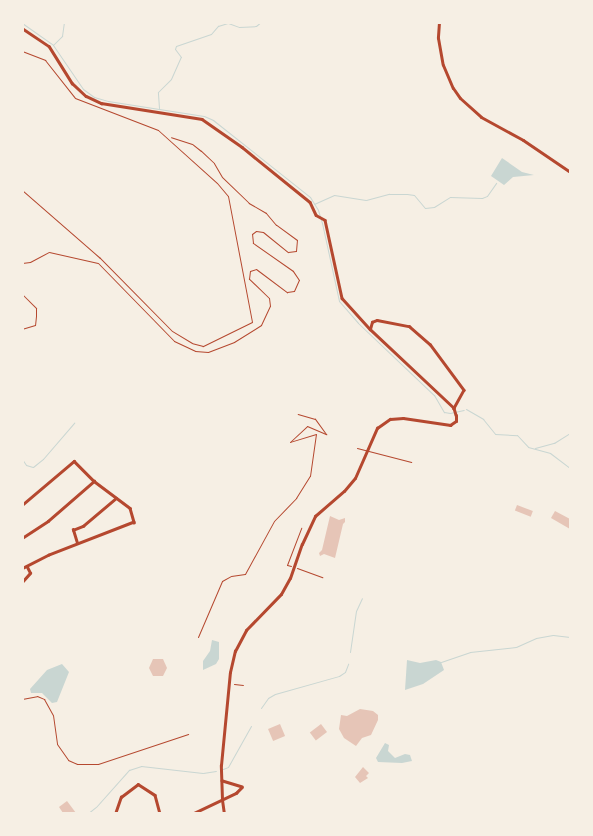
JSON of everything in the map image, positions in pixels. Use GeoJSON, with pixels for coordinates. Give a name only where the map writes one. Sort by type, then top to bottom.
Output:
{"type":"FeatureCollection","features":[{"type":"Feature","properties":{"kind":"street"},"geometry":{"type":"LineString","coordinates":[[439,22],[439,45],[443,65],[453,88],[460,98],[481,117],[546,154],[570,172]]}},
{"type":"Feature","properties":{"kind":"street"},"geometry":{"type":"LineString","coordinates":[[22,28],[49,46],[72,83],[86,96],[101,103],[202,119],[212,124],[310,202],[318,216],[323,219],[342,298],[370,329],[454,409],[456,415],[454,423],[446,426],[402,418],[385,422],[372,436],[355,478],[344,492],[315,516],[305,536],[290,578],[281,594],[246,630],[235,651],[229,681],[221,781],[224,814]]}},
{"type":"Feature","properties":{"kind":"street"},"geometry":{"type":"LineString","coordinates":[[370,329],[372,322],[377,320],[409,326],[430,344],[464,390],[454,409]]}},
{"type":"Feature","properties":{"kind":"street"},"geometry":{"type":"LineString","coordinates":[[22,505],[74,461],[94,482],[130,508],[134,522],[77,544],[22,569]]}},
{"type":"Feature","properties":{"kind":"street"},"geometry":{"type":"LineString","coordinates":[[22,538],[48,521],[94,482]]}},
{"type":"Feature","properties":{"kind":"street"},"geometry":{"type":"LineString","coordinates":[[77,544],[73,530],[83,526],[116,498]]}},
{"type":"Feature","properties":{"kind":"street"},"geometry":{"type":"LineString","coordinates":[[22,582],[30,573],[27,567]]}},
{"type":"Feature","properties":{"kind":"street"},"geometry":{"type":"LineString","coordinates":[[192,814],[222,798],[236,793],[242,787],[221,781]]}},
{"type":"Feature","properties":{"kind":"street"},"geometry":{"type":"LineString","coordinates":[[115,814],[121,798],[138,784],[155,795],[160,814]]}},
{"type":"Feature","properties":{"kind":"lane"},"geometry":{"type":"LineString","coordinates":[[22,51],[45,60],[75,98],[158,130],[217,183],[228,196],[252,322],[203,346],[192,343],[172,331],[100,258],[22,190]]}},
{"type":"Feature","properties":{"kind":"lane"},"geometry":{"type":"LineString","coordinates":[[357,448],[411,462]]}},
{"type":"Feature","properties":{"kind":"lane"},"geometry":{"type":"LineString","coordinates":[[22,699],[36,696],[44,699],[53,715],[57,744],[68,760],[76,764],[98,764],[188,734]]}},
{"type":"Feature","properties":{"kind":"path"},"geometry":{"type":"LineString","coordinates":[[22,263],[34,260],[49,252],[98,262],[174,342],[195,351],[208,352],[234,342],[261,325],[270,306],[270,298],[249,279],[250,271],[256,269],[287,292],[294,291],[299,280],[293,271],[252,243],[252,234],[256,231],[263,232],[288,252],[296,251],[297,240],[276,225],[266,213],[249,203],[222,177],[214,163],[201,151],[192,144],[171,137]]}},
{"type":"Feature","properties":{"kind":"path"},"geometry":{"type":"LineString","coordinates":[[22,294],[36,308],[36,316],[35,325],[22,329]]}},
{"type":"Feature","properties":{"kind":"path"},"geometry":{"type":"LineString","coordinates":[[198,637],[222,581],[231,576],[245,574],[274,521],[296,498],[310,476],[316,434],[290,442],[307,426],[326,434],[314,419],[298,414]]}},
{"type":"Feature","properties":{"kind":"path"},"geometry":{"type":"LineString","coordinates":[[234,684],[243,685]]}},
{"type":"Feature","properties":{"kind":"shaded area"},"geometry":{"type":"Polygon","coordinates":[[[502,158],[522,172],[534,175],[513,177],[504,185],[491,176],[502,158]]]}},
{"type":"Feature","properties":{"kind":"shaded area"},"geometry":{"type":"Polygon","coordinates":[[[212,640],[219,642],[219,659],[216,664],[203,670],[203,661],[210,651],[212,640]]]}},
{"type":"Feature","properties":{"kind":"shaded area"},"geometry":{"type":"Polygon","coordinates":[[[407,660],[420,663],[436,660],[441,662],[444,670],[423,684],[405,690],[407,660]]]}},
{"type":"Feature","properties":{"kind":"shaded area"},"geometry":{"type":"Polygon","coordinates":[[[62,664],[69,672],[57,702],[52,703],[42,693],[31,693],[30,689],[47,670],[62,664]]]}},
{"type":"Feature","properties":{"kind":"shaded area"},"geometry":{"type":"Polygon","coordinates":[[[385,743],[389,745],[388,751],[395,758],[405,754],[410,755],[412,761],[402,763],[378,762],[376,758],[385,743]]]}},
{"type":"Feature","properties":{"kind":"building"},"geometry":{"type":"Polygon","coordinates":[[[517,505],[533,511],[531,517],[515,511],[517,505]]]}},
{"type":"Feature","properties":{"kind":"building"},"geometry":{"type":"Polygon","coordinates":[[[555,511],[570,519],[570,529],[551,518],[555,511]]]}},
{"type":"Feature","properties":{"kind":"building"},"geometry":{"type":"Polygon","coordinates":[[[330,516],[339,520],[345,518],[335,558],[324,554],[320,556],[319,553],[322,550],[330,516]]]}},
{"type":"Feature","properties":{"kind":"building"},"geometry":{"type":"Polygon","coordinates":[[[153,659],[163,659],[167,668],[163,676],[153,676],[149,668],[153,659]]]}},
{"type":"Feature","properties":{"kind":"building"},"geometry":{"type":"Polygon","coordinates":[[[360,709],[373,711],[378,715],[378,720],[371,735],[362,738],[356,746],[344,738],[339,729],[341,715],[347,716],[360,709]]]}},
{"type":"Feature","properties":{"kind":"building"},"geometry":{"type":"Polygon","coordinates":[[[280,724],[285,736],[273,741],[268,729],[280,724]]]}},
{"type":"Feature","properties":{"kind":"building"},"geometry":{"type":"Polygon","coordinates":[[[321,724],[327,732],[316,740],[310,732],[321,724]]]}},
{"type":"Feature","properties":{"kind":"building"},"geometry":{"type":"Polygon","coordinates":[[[363,767],[369,773],[366,776],[368,778],[360,783],[355,777],[363,767]]]}},
{"type":"Feature","properties":{"kind":"building"},"geometry":{"type":"Polygon","coordinates":[[[67,801],[75,814],[63,813],[59,807],[67,801]]]}},
{"type":"Feature","properties":{"kind":"waterway"},"geometry":{"type":"LineString","coordinates":[[53,45],[62,36],[64,22]]}},
{"type":"Feature","properties":{"kind":"waterway"},"geometry":{"type":"LineString","coordinates":[[159,108],[158,92],[171,79],[181,57],[175,49],[176,46],[211,34],[218,26],[228,23],[239,27],[256,26],[261,22]]}},
{"type":"Feature","properties":{"kind":"waterway"},"geometry":{"type":"LineString","coordinates":[[22,23],[53,45],[83,89],[94,97],[108,101],[204,116],[213,120],[310,197],[318,210],[322,223],[339,301],[358,323],[434,395],[444,412],[450,413],[464,410]]}},
{"type":"Feature","properties":{"kind":"waterway"},"geometry":{"type":"LineString","coordinates":[[314,204],[334,195],[366,200],[389,194],[407,194],[414,195],[425,208],[434,207],[450,197],[482,198],[487,196],[496,183]]}},
{"type":"Feature","properties":{"kind":"waterway"},"geometry":{"type":"LineString","coordinates":[[466,409],[483,419],[495,434],[517,435],[528,447],[550,453],[570,468]]}},
{"type":"Feature","properties":{"kind":"waterway"},"geometry":{"type":"LineString","coordinates":[[22,459],[26,465],[33,467],[43,459],[74,423]]}},
{"type":"Feature","properties":{"kind":"waterway"},"geometry":{"type":"LineString","coordinates":[[535,448],[554,443],[570,433]]}},
{"type":"Feature","properties":{"kind":"waterway"},"geometry":{"type":"LineString","coordinates":[[350,652],[356,611],[362,598]]}},
{"type":"Feature","properties":{"kind":"waterway"},"geometry":{"type":"LineString","coordinates":[[441,662],[470,652],[516,647],[536,638],[553,635],[570,637]]}},
{"type":"Feature","properties":{"kind":"waterway"},"geometry":{"type":"LineString","coordinates":[[261,708],[268,698],[275,694],[339,676],[345,672],[348,664]]}},
{"type":"Feature","properties":{"kind":"waterway"},"geometry":{"type":"LineString","coordinates":[[223,769],[228,767],[251,726]]}},
{"type":"Feature","properties":{"kind":"waterway"},"geometry":{"type":"LineString","coordinates":[[87,814],[96,807],[129,770],[141,766],[203,773],[216,771]]}}]}
